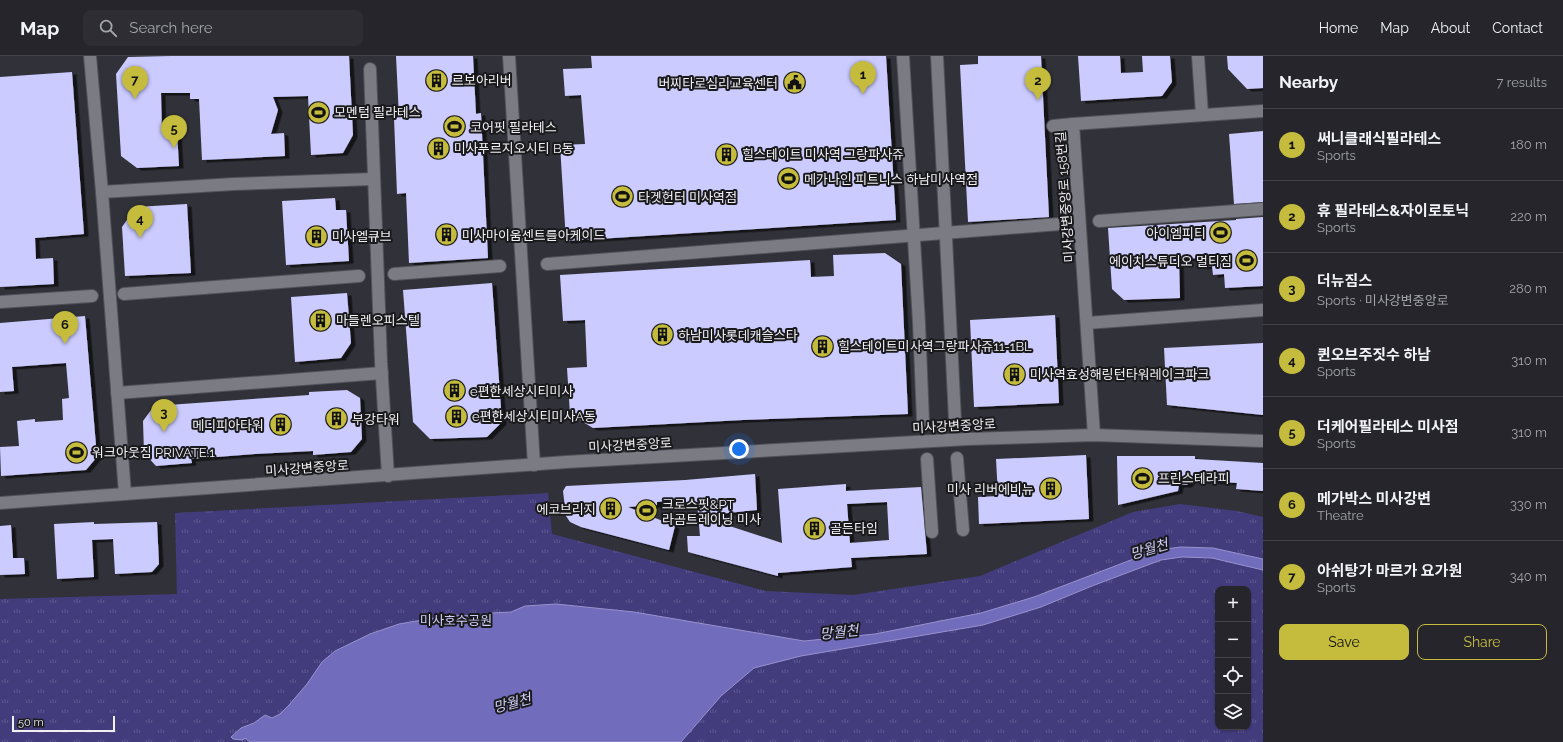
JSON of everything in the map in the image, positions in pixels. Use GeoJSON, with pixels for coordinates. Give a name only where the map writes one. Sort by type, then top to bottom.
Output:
{"type":"FeatureCollection","features":[{"type":"Feature","properties":{"kind":"street"},"geometry":{"type":"LineString","coordinates":[[90,56],[125,494]]}},
{"type":"Feature","properties":{"kind":"street"},"geometry":{"type":"LineString","coordinates":[[509,56],[534,465]]}},
{"type":"Feature","properties":{"kind":"street"},"geometry":{"type":"LineString","coordinates":[[903,56],[923,421]]}},
{"type":"Feature","properties":{"kind":"street"},"geometry":{"type":"LineString","coordinates":[[937,56],[955,420]]}},
{"type":"Feature","properties":{"kind":"street"},"geometry":{"type":"LineString","coordinates":[[1198,56],[1202,114]]}},
{"type":"Feature","properties":{"kind":"street"},"geometry":{"type":"LineString","coordinates":[[370,69],[373,179],[388,476]]}},
{"type":"Feature","properties":{"kind":"street","name":"미사강변중앙로 158번길"},"geometry":{"type":"LineString","coordinates":[[1094,435],[1073,124],[1202,114],[1263,112]]}},
{"type":"Feature","properties":{"kind":"street"},"geometry":{"type":"LineString","coordinates":[[1053,126],[1073,124]]}},
{"type":"Feature","properties":{"kind":"street"},"geometry":{"type":"LineString","coordinates":[[102,192],[234,184],[373,179]]}},
{"type":"Feature","properties":{"kind":"street"},"geometry":{"type":"LineString","coordinates":[[1100,221],[1263,209]]}},
{"type":"Feature","properties":{"kind":"street"},"geometry":{"type":"LineString","coordinates":[[547,264],[1060,224]]}},
{"type":"Feature","properties":{"kind":"street"},"geometry":{"type":"LineString","coordinates":[[394,274],[500,266]]}},
{"type":"Feature","properties":{"kind":"street"},"geometry":{"type":"LineString","coordinates":[[124,294],[359,276]]}},
{"type":"Feature","properties":{"kind":"street"},"geometry":{"type":"LineString","coordinates":[[0,302],[92,296]]}},
{"type":"Feature","properties":{"kind":"street"},"geometry":{"type":"LineString","coordinates":[[1087,323],[1263,310]]}},
{"type":"Feature","properties":{"kind":"street"},"geometry":{"type":"LineString","coordinates":[[117,393],[382,373]]}},
{"type":"Feature","properties":{"kind":"street","name":"미사강변중앙로"},"geometry":{"type":"LineString","coordinates":[[0,503],[534,465],[960,439],[1094,435],[1263,441]]}},
{"type":"Feature","properties":{"kind":"street"},"geometry":{"type":"LineString","coordinates":[[957,458],[963,530]]}},
{"type":"Feature","properties":{"kind":"street"},"geometry":{"type":"LineString","coordinates":[[927,459],[932,532]]}},
{"type":"Feature","properties":{"kind":"green space","name":"미사호수공원"},"geometry":{"type":"Polygon","coordinates":[[[548,493],[552,534],[766,591],[853,595],[980,576],[1133,512],[1180,504],[1237,511],[1263,517],[1263,742],[0,742],[0,599],[177,594],[175,513],[548,493]]]}},
{"type":"Feature","properties":{"kind":"water","name":"망월천"},"geometry":{"type":"Polygon","coordinates":[[[1181,547],[1213,548],[1263,559],[1263,570],[1212,558],[1182,557],[1161,560],[1041,607],[983,625],[801,656],[754,668],[721,696],[681,742],[250,742],[245,738],[243,740],[233,739],[231,737],[241,728],[254,723],[265,715],[272,718],[280,714],[307,684],[322,662],[335,651],[370,634],[399,624],[452,615],[480,616],[492,613],[511,612],[525,606],[556,604],[634,612],[804,641],[875,634],[981,613],[1034,597],[1157,550],[1181,547]]]}},
{"type":"Feature","properties":{"kind":"building"},"geometry":{"type":"Polygon","coordinates":[[[349,56],[353,135],[343,153],[311,155],[308,96],[273,97],[278,110],[271,134],[284,133],[285,156],[202,160],[199,99],[190,99],[190,93],[161,93],[162,132],[177,131],[179,166],[137,168],[121,156],[116,74],[128,57],[349,56]]]}},
{"type":"Feature","properties":{"kind":"building"},"geometry":{"type":"Polygon","coordinates":[[[396,56],[473,56],[476,114],[481,113],[488,258],[409,263],[406,193],[397,194],[394,118],[399,117],[396,56]]]}},
{"type":"Feature","properties":{"kind":"building","name":"힐스테이트 미사역 그랑파사쥬"},"geometry":{"type":"Polygon","coordinates":[[[591,56],[886,56],[896,220],[566,241],[560,145],[585,144],[581,95],[565,96],[563,69],[592,68],[591,56]]]}},
{"type":"Feature","properties":{"kind":"building"},"geometry":{"type":"Polygon","coordinates":[[[978,56],[1041,56],[1049,217],[968,222],[960,65],[978,64],[978,56]]]}},
{"type":"Feature","properties":{"kind":"building"},"geometry":{"type":"Polygon","coordinates":[[[1078,56],[1120,56],[1121,73],[1143,72],[1142,56],[1170,56],[1172,82],[1162,96],[1081,101],[1078,56]]]}},
{"type":"Feature","properties":{"kind":"building"},"geometry":{"type":"Polygon","coordinates":[[[1227,56],[1263,56],[1263,88],[1247,89],[1228,69],[1227,56]]]}},
{"type":"Feature","properties":{"kind":"building"},"geometry":{"type":"Polygon","coordinates":[[[72,72],[84,234],[35,238],[36,259],[53,258],[54,284],[0,287],[0,77],[72,72]]]}},
{"type":"Feature","properties":{"kind":"building"},"geometry":{"type":"Polygon","coordinates":[[[1263,131],[1263,202],[1234,204],[1229,134],[1263,131]]]}},
{"type":"Feature","properties":{"kind":"building","name":"미사엘큐브"},"geometry":{"type":"Polygon","coordinates":[[[335,198],[336,210],[346,210],[349,261],[286,265],[282,201],[335,198]]]}},
{"type":"Feature","properties":{"kind":"building"},"geometry":{"type":"Polygon","coordinates":[[[187,204],[191,273],[125,276],[122,227],[136,207],[187,204]]]}},
{"type":"Feature","properties":{"kind":"building"},"geometry":{"type":"Polygon","coordinates":[[[1263,217],[1263,286],[1225,288],[1224,274],[1213,275],[1212,266],[1202,267],[1201,258],[1179,259],[1180,298],[1124,300],[1112,289],[1108,228],[1263,217]]]}},
{"type":"Feature","properties":{"kind":"building"},"geometry":{"type":"Polygon","coordinates":[[[885,253],[901,264],[908,414],[743,420],[593,428],[570,414],[567,368],[587,367],[585,320],[563,321],[560,275],[810,260],[811,277],[834,276],[833,255],[885,253]]]}},
{"type":"Feature","properties":{"kind":"building","name":"e편한세상시티미사"},"geometry":{"type":"Polygon","coordinates":[[[492,283],[502,422],[487,437],[430,439],[413,422],[403,290],[492,283]]]}},
{"type":"Feature","properties":{"kind":"building","name":"마들렌오피스텔"},"geometry":{"type":"Polygon","coordinates":[[[347,293],[351,343],[341,358],[295,362],[291,297],[347,293]]]}},
{"type":"Feature","properties":{"kind":"building","name":"미사역효성해링턴타워레이크파크"},"geometry":{"type":"Polygon","coordinates":[[[1055,315],[1059,403],[974,407],[970,320],[1055,315]]]}},
{"type":"Feature","properties":{"kind":"building"},"geometry":{"type":"Polygon","coordinates":[[[85,316],[97,457],[86,470],[1,476],[0,447],[19,446],[17,421],[35,419],[35,422],[63,420],[62,399],[69,398],[66,363],[12,367],[14,391],[0,392],[0,323],[85,316]]]}},
{"type":"Feature","properties":{"kind":"building"},"geometry":{"type":"Polygon","coordinates":[[[1263,343],[1263,415],[1167,405],[1164,348],[1263,343]]]}},
{"type":"Feature","properties":{"kind":"building"},"geometry":{"type":"Polygon","coordinates":[[[347,390],[360,398],[362,439],[351,452],[313,455],[313,451],[255,454],[191,459],[192,463],[156,466],[144,453],[143,421],[154,406],[309,395],[309,392],[347,390]]]}},
{"type":"Feature","properties":{"kind":"building","name":"미사 리버에비뉴"},"geometry":{"type":"Polygon","coordinates":[[[1086,455],[1089,519],[979,524],[978,497],[998,496],[996,459],[1086,455]]]}},
{"type":"Feature","properties":{"kind":"building"},"geometry":{"type":"Polygon","coordinates":[[[1117,456],[1195,456],[1195,459],[1263,463],[1263,491],[1236,489],[1237,483],[1192,480],[1187,485],[1179,485],[1178,491],[1118,505],[1117,456]]]}},
{"type":"Feature","properties":{"kind":"building"},"geometry":{"type":"Polygon","coordinates":[[[755,474],[757,510],[699,516],[782,543],[778,489],[846,484],[846,491],[921,487],[927,554],[851,558],[852,567],[778,573],[778,576],[688,552],[687,536],[700,536],[697,502],[685,503],[685,497],[684,499],[657,502],[657,505],[628,507],[675,526],[669,550],[581,527],[570,522],[566,516],[563,491],[566,486],[685,480],[755,474]],[[887,502],[847,504],[850,543],[889,540],[887,502]]]}},
{"type":"Feature","properties":{"kind":"building"},"geometry":{"type":"Polygon","coordinates":[[[94,522],[94,524],[157,522],[159,564],[152,572],[115,574],[113,539],[92,540],[94,577],[57,579],[54,524],[94,522]]]}},
{"type":"Feature","properties":{"kind":"building"},"geometry":{"type":"Polygon","coordinates":[[[11,525],[13,558],[24,558],[25,574],[0,575],[0,526],[11,525]]]}},
{"type":"Feature","properties":{"kind":"place","name":"르보아리버"},"geometry":{"type":"Point","coordinates":[436,80]}},
{"type":"Feature","properties":{"kind":"place","name":"버찌타로심리교육센터"},"geometry":{"type":"Point","coordinates":[794,83]}},
{"type":"Feature","properties":{"kind":"place","name":"써니클래식필라테스"},"geometry":{"type":"Point","coordinates":[863,94]}},
{"type":"Feature","properties":{"kind":"place","name":"아쉬탕가 마르가 요가원"},"geometry":{"type":"Point","coordinates":[135,99]}},
{"type":"Feature","properties":{"kind":"place","name":"휴 필라테스&자이로토닉"},"geometry":{"type":"Point","coordinates":[1038,100]}},
{"type":"Feature","properties":{"kind":"place","name":"모멘텀 필라테스"},"geometry":{"type":"Point","coordinates":[319,112]}},
{"type":"Feature","properties":{"kind":"place","name":"코어핏 필라테스"},"geometry":{"type":"Point","coordinates":[455,127]}},
{"type":"Feature","properties":{"kind":"place","name":"더케어필라테스 미사점"},"geometry":{"type":"Point","coordinates":[174,148]}},
{"type":"Feature","properties":{"kind":"place","name":"미사푸르지오시티 B동"},"geometry":{"type":"Point","coordinates":[439,148]}},
{"type":"Feature","properties":{"kind":"place","name":"힐스테이트 미사역 그랑파사쥬"},"geometry":{"type":"Point","coordinates":[726,154]}},
{"type":"Feature","properties":{"kind":"place","name":"메가나인 피트니스 하남미사역점"},"geometry":{"type":"Point","coordinates":[789,179]}},
{"type":"Feature","properties":{"kind":"place","name":"타겟헌터 미사역점"},"geometry":{"type":"Point","coordinates":[622,197]}},
{"type":"Feature","properties":{"kind":"place","name":"아이엠피티"},"geometry":{"type":"Point","coordinates":[1221,233]}},
{"type":"Feature","properties":{"kind":"place","name":"미사마이움센트를아케이드"},"geometry":{"type":"Point","coordinates":[447,235]}},
{"type":"Feature","properties":{"kind":"place","name":"미사엘큐브"},"geometry":{"type":"Point","coordinates":[316,236]}},
{"type":"Feature","properties":{"kind":"place","name":"퀸오브주짓수 하남"},"geometry":{"type":"Point","coordinates":[140,238]}},
{"type":"Feature","properties":{"kind":"place","name":"에이치스튜디오 멀티짐"},"geometry":{"type":"Point","coordinates":[1247,261]}},
{"type":"Feature","properties":{"kind":"place","name":"마들렌오피스텔"},"geometry":{"type":"Point","coordinates":[321,320]}},
{"type":"Feature","properties":{"kind":"place","name":"하남미사롯데캐슬스타"},"geometry":{"type":"Point","coordinates":[662,335]}},
{"type":"Feature","properties":{"kind":"place","name":"메가박스 미사강변"},"geometry":{"type":"Point","coordinates":[65,344]}},
{"type":"Feature","properties":{"kind":"place","name":"힐스테이트미사역그랑파사쥬11-1BL"},"geometry":{"type":"Point","coordinates":[822,346]}},
{"type":"Feature","properties":{"kind":"place","name":"미사역효성해링턴타워레이크파크"},"geometry":{"type":"Point","coordinates":[1015,374]}},
{"type":"Feature","properties":{"kind":"place","name":"e편한세상시티미사"},"geometry":{"type":"Point","coordinates":[455,391]}},
{"type":"Feature","properties":{"kind":"place","name":"e편한세상시티미사A동"},"geometry":{"type":"Point","coordinates":[457,416]}},
{"type":"Feature","properties":{"kind":"place","name":"부강타워"},"geometry":{"type":"Point","coordinates":[336,419]}},
{"type":"Feature","properties":{"kind":"place","name":"메디피아타워"},"geometry":{"type":"Point","coordinates":[280,425]}},
{"type":"Feature","properties":{"kind":"place","name":"더뉴짐스"},"geometry":{"type":"Point","coordinates":[164,432]}},
{"type":"Feature","properties":{"kind":"place","name":"워크아웃짐 PRIVATE.1"},"geometry":{"type":"Point","coordinates":[77,452]}},
{"type":"Feature","properties":{"kind":"place","name":"프린스테라피"},"geometry":{"type":"Point","coordinates":[1143,478]}},
{"type":"Feature","properties":{"kind":"place","name":"미사 리버에비뉴"},"geometry":{"type":"Point","coordinates":[1050,489]}},
{"type":"Feature","properties":{"kind":"place","name":"에코브리지"},"geometry":{"type":"Point","coordinates":[611,509]}},
{"type":"Feature","properties":{"kind":"place","name":"크로스핏&PT 라곰트레이닝 미사"},"geometry":{"type":"Point","coordinates":[647,511]}},
{"type":"Feature","properties":{"kind":"place","name":"골든타임"},"geometry":{"type":"Point","coordinates":[815,528]}}]}
